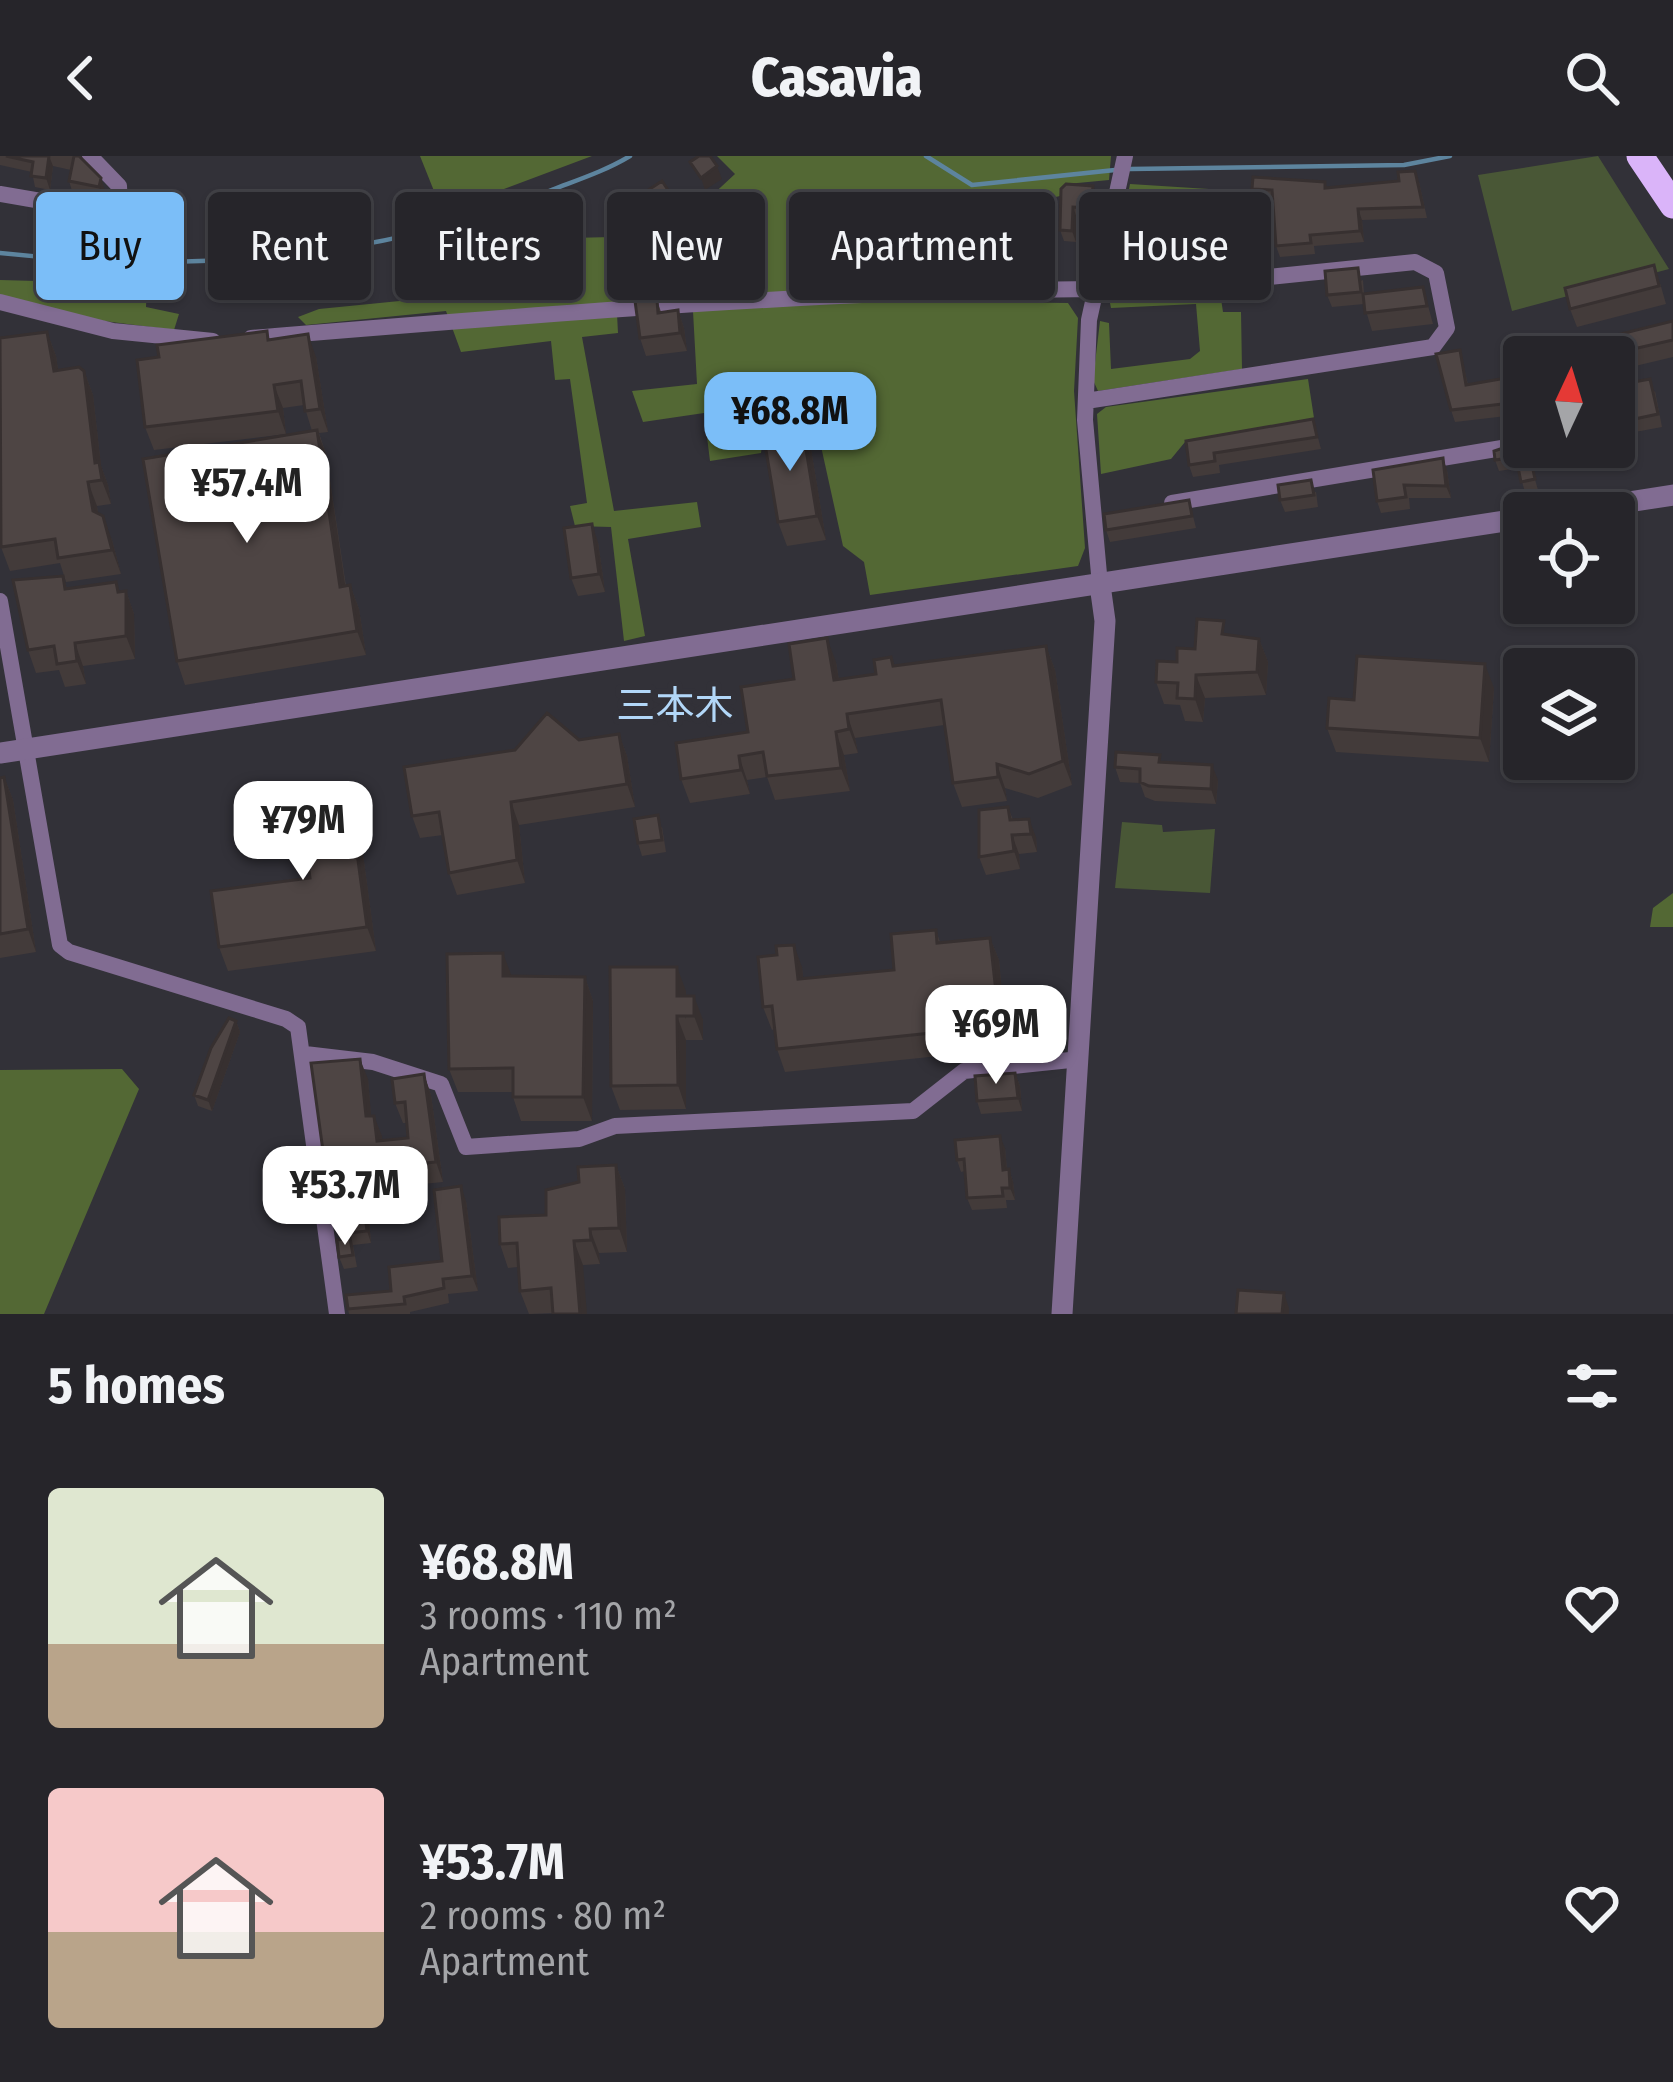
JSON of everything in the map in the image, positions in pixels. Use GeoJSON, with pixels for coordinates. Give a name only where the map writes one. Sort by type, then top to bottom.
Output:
{"type":"FeatureCollection","features":[{"type":"Feature","properties":{"kind":"highway"},"geometry":{"type":"LineString","coordinates":[[1640,156],[1673,205]]}},
{"type":"Feature","properties":{"kind":"street"},"geometry":{"type":"LineString","coordinates":[[0,194],[111,213],[120,206],[119,186],[90,156]]}},
{"type":"Feature","properties":{"kind":"street"},"geometry":{"type":"LineString","coordinates":[[1117,192],[1125,156]]}},
{"type":"Feature","properties":{"kind":"street"},"geometry":{"type":"LineString","coordinates":[[1086,401],[1433,347],[1447,328],[1436,274],[1414,262],[1271,275]]}},
{"type":"Feature","properties":{"kind":"street"},"geometry":{"type":"LineString","coordinates":[[0,302],[113,331],[202,342],[610,308],[900,292],[1079,292]]}},
{"type":"Feature","properties":{"kind":"street"},"geometry":{"type":"LineString","coordinates":[[1062,1314],[1105,621],[1086,401],[1093,300]]}},
{"type":"Feature","properties":{"kind":"street"},"geometry":{"type":"LineString","coordinates":[[1163,505],[1503,448]]}},
{"type":"Feature","properties":{"kind":"street"},"geometry":{"type":"LineString","coordinates":[[1635,501],[1673,495]]}},
{"type":"Feature","properties":{"kind":"street"},"geometry":{"type":"LineString","coordinates":[[1094,516],[1117,512]]}},
{"type":"Feature","properties":{"kind":"street"},"geometry":{"type":"LineString","coordinates":[[0,753],[1503,521]]}},
{"type":"Feature","properties":{"kind":"street"},"geometry":{"type":"LineString","coordinates":[[0,601],[60,945],[286,1019],[298,1028],[337,1314]]}},
{"type":"Feature","properties":{"kind":"street"},"geometry":{"type":"LineString","coordinates":[[304,1054],[374,1063],[441,1084],[466,1147],[579,1139],[615,1126],[913,1111],[964,1070],[1080,1059]]}},
{"type":"Feature","properties":{"kind":"green space"},"geometry":{"type":"Polygon","coordinates":[[[420,156],[592,156],[496,192],[434,192],[420,156]]]}},
{"type":"Feature","properties":{"kind":"green space"},"geometry":{"type":"Polygon","coordinates":[[[717,156],[1111,156],[1109,180],[1067,184],[1055,197],[1055,192],[789,192],[789,300],[1068,303],[1078,318],[1074,391],[1085,548],[1078,566],[870,595],[864,562],[843,546],[813,410],[767,411],[761,453],[710,461],[704,413],[643,422],[632,391],[697,384],[692,300],[765,300],[765,192],[716,192],[735,174],[717,156]]]}},
{"type":"Feature","properties":{"kind":"green space"},"geometry":{"type":"Polygon","coordinates":[[[1598,156],[1669,269],[1512,311],[1478,175],[1598,156]]]}},
{"type":"Feature","properties":{"kind":"green space"},"geometry":{"type":"Polygon","coordinates":[[[1130,184],[1210,192],[1128,192],[1130,184]]]}},
{"type":"Feature","properties":{"kind":"green space"},"geometry":{"type":"Polygon","coordinates":[[[607,237],[607,300],[616,300],[618,333],[582,337],[614,511],[697,502],[701,527],[628,539],[645,636],[624,641],[611,527],[575,526],[570,506],[587,503],[570,379],[555,380],[551,341],[461,352],[446,311],[306,325],[298,317],[319,309],[410,300],[583,300],[583,238],[607,237]]]}},
{"type":"Feature","properties":{"kind":"green space"},"geometry":{"type":"Polygon","coordinates":[[[0,280],[36,281],[36,300],[146,300],[146,307],[179,314],[174,330],[104,321],[0,297],[0,280]]]}},
{"type":"Feature","properties":{"kind":"green space"},"geometry":{"type":"Polygon","coordinates":[[[1109,300],[1221,300],[1223,312],[1241,312],[1242,369],[1098,391],[1093,380],[1100,321],[1109,323],[1111,369],[1190,359],[1200,351],[1196,304],[1111,308],[1109,300]]]}},
{"type":"Feature","properties":{"kind":"green space"},"geometry":{"type":"Polygon","coordinates":[[[1308,379],[1314,418],[1185,442],[1171,459],[1101,474],[1097,414],[1106,407],[1308,379]]]}},
{"type":"Feature","properties":{"kind":"green space"},"geometry":{"type":"Polygon","coordinates":[[[1122,822],[1162,825],[1163,832],[1215,829],[1210,893],[1115,888],[1122,822]]]}},
{"type":"Feature","properties":{"kind":"green space"},"geometry":{"type":"Polygon","coordinates":[[[1673,893],[1673,927],[1650,927],[1653,908],[1673,893]]]}},
{"type":"Feature","properties":{"kind":"green space"},"geometry":{"type":"Polygon","coordinates":[[[122,1069],[139,1089],[44,1314],[0,1314],[0,1070],[122,1069]]]}},
{"type":"Feature","properties":{"kind":"building"},"geometry":{"type":"Polygon","coordinates":[[[6,156],[49,156],[46,178],[31,176],[33,162],[6,156]]]}},
{"type":"Feature","properties":{"kind":"building"},"geometry":{"type":"Polygon","coordinates":[[[74,156],[101,178],[99,187],[69,181],[74,156]]]}},
{"type":"Feature","properties":{"kind":"building"},"geometry":{"type":"Polygon","coordinates":[[[710,156],[717,166],[701,178],[690,162],[710,156]]]}},
{"type":"Feature","properties":{"kind":"building"},"geometry":{"type":"Polygon","coordinates":[[[1415,171],[1423,207],[1358,209],[1360,231],[1310,235],[1311,243],[1276,246],[1272,190],[1252,189],[1253,177],[1325,182],[1325,188],[1399,181],[1398,172],[1415,171]]]}},
{"type":"Feature","properties":{"kind":"building"},"geometry":{"type":"Polygon","coordinates":[[[662,181],[669,192],[645,192],[662,181]]]}},
{"type":"Feature","properties":{"kind":"building"},"geometry":{"type":"Polygon","coordinates":[[[1066,184],[1093,186],[1092,192],[1079,192],[1072,231],[1060,230],[1061,189],[1066,184]]]}},
{"type":"Feature","properties":{"kind":"building"},"geometry":{"type":"Polygon","coordinates":[[[1654,265],[1659,286],[1570,309],[1565,288],[1654,265]]]}},
{"type":"Feature","properties":{"kind":"building"},"geometry":{"type":"Polygon","coordinates":[[[1358,268],[1361,292],[1327,295],[1325,271],[1358,268]]]}},
{"type":"Feature","properties":{"kind":"building"},"geometry":{"type":"Polygon","coordinates":[[[1423,287],[1427,306],[1365,313],[1363,294],[1423,287]]]}},
{"type":"Feature","properties":{"kind":"building"},"geometry":{"type":"Polygon","coordinates":[[[657,300],[658,313],[678,310],[680,333],[640,338],[635,301],[657,300]]]}},
{"type":"Feature","properties":{"kind":"building"},"geometry":{"type":"Polygon","coordinates":[[[1673,321],[1673,340],[1635,349],[1635,336],[1612,336],[1673,321]]]}},
{"type":"Feature","properties":{"kind":"building"},"geometry":{"type":"Polygon","coordinates":[[[267,331],[268,340],[308,334],[320,409],[305,411],[301,381],[274,385],[278,411],[145,427],[137,360],[159,357],[157,345],[267,331]]]}},
{"type":"Feature","properties":{"kind":"building"},"geometry":{"type":"Polygon","coordinates":[[[47,332],[54,371],[79,367],[84,371],[95,463],[99,462],[102,480],[88,482],[93,511],[103,516],[112,550],[58,558],[55,539],[1,547],[0,338],[47,332]]]}},
{"type":"Feature","properties":{"kind":"building"},"geometry":{"type":"Polygon","coordinates":[[[1460,350],[1466,385],[1503,379],[1503,404],[1451,410],[1436,354],[1460,350]]]}},
{"type":"Feature","properties":{"kind":"building"},"geometry":{"type":"Polygon","coordinates":[[[1650,379],[1658,414],[1635,419],[1635,382],[1650,379]]]}},
{"type":"Feature","properties":{"kind":"building"},"geometry":{"type":"Polygon","coordinates":[[[1313,419],[1317,437],[1214,453],[1215,461],[1189,465],[1186,441],[1313,419]]]}},
{"type":"Feature","properties":{"kind":"building"},"geometry":{"type":"Polygon","coordinates":[[[802,425],[817,516],[778,522],[763,432],[802,425]]]}},
{"type":"Feature","properties":{"kind":"building"},"geometry":{"type":"Polygon","coordinates":[[[317,430],[340,587],[350,585],[357,631],[177,661],[143,459],[317,430]]]}},
{"type":"Feature","properties":{"kind":"building"},"geometry":{"type":"Polygon","coordinates":[[[1443,458],[1446,486],[1404,485],[1406,497],[1377,501],[1373,470],[1443,458]]]}},
{"type":"Feature","properties":{"kind":"building"},"geometry":{"type":"Polygon","coordinates":[[[1518,468],[1533,468],[1535,479],[1521,482],[1518,468]]]}},
{"type":"Feature","properties":{"kind":"building"},"geometry":{"type":"Polygon","coordinates":[[[1311,480],[1314,495],[1280,500],[1278,485],[1311,480]]]}},
{"type":"Feature","properties":{"kind":"building"},"geometry":{"type":"Polygon","coordinates":[[[1189,500],[1192,516],[1106,530],[1104,514],[1189,500]]]}},
{"type":"Feature","properties":{"kind":"building"},"geometry":{"type":"Polygon","coordinates":[[[592,524],[599,574],[571,578],[564,528],[592,524]]]}},
{"type":"Feature","properties":{"kind":"building"},"geometry":{"type":"Polygon","coordinates":[[[63,576],[65,589],[116,582],[118,592],[126,591],[126,636],[75,643],[77,661],[57,664],[54,646],[28,650],[13,580],[63,576]]]}},
{"type":"Feature","properties":{"kind":"building"},"geometry":{"type":"Polygon","coordinates":[[[1197,619],[1224,621],[1222,634],[1259,639],[1257,672],[1196,675],[1195,699],[1177,698],[1178,683],[1156,682],[1157,661],[1177,662],[1177,648],[1195,649],[1197,619]]]}},
{"type":"Feature","properties":{"kind":"building"},"geometry":{"type":"Polygon","coordinates":[[[827,638],[834,680],[876,674],[874,660],[891,657],[893,666],[1046,646],[1063,761],[1029,774],[997,764],[998,777],[953,783],[941,700],[847,714],[849,729],[836,732],[841,768],[767,776],[763,752],[739,756],[741,770],[681,779],[676,743],[748,732],[741,687],[794,679],[789,644],[827,638]]]}},
{"type":"Feature","properties":{"kind":"building"},"geometry":{"type":"Polygon","coordinates":[[[1357,656],[1485,664],[1480,738],[1327,728],[1329,698],[1354,700],[1357,656]]]}},
{"type":"Feature","properties":{"kind":"building"},"geometry":{"type":"Polygon","coordinates":[[[547,713],[579,740],[619,734],[627,784],[511,802],[517,860],[449,873],[439,812],[412,816],[404,767],[515,750],[547,713]]]}},
{"type":"Feature","properties":{"kind":"building"},"geometry":{"type":"Polygon","coordinates":[[[1116,752],[1160,755],[1159,762],[1212,765],[1211,789],[1149,786],[1140,782],[1140,769],[1115,767],[1116,752]]]}},
{"type":"Feature","properties":{"kind":"building"},"geometry":{"type":"Polygon","coordinates":[[[4,777],[28,929],[0,934],[0,778],[4,777]]]}},
{"type":"Feature","properties":{"kind":"building"},"geometry":{"type":"Polygon","coordinates":[[[348,786],[367,927],[219,947],[211,891],[310,878],[299,793],[348,786]]]}},
{"type":"Feature","properties":{"kind":"building"},"geometry":{"type":"Polygon","coordinates":[[[1008,807],[1010,820],[1029,819],[1031,834],[1012,835],[1014,851],[979,857],[979,810],[1008,807]]]}},
{"type":"Feature","properties":{"kind":"building"},"geometry":{"type":"Polygon","coordinates":[[[658,815],[662,840],[638,843],[634,819],[658,815]]]}},
{"type":"Feature","properties":{"kind":"building"},"geometry":{"type":"Polygon","coordinates":[[[936,930],[937,943],[990,938],[996,992],[978,1019],[960,1030],[777,1049],[772,1006],[763,1007],[758,957],[777,955],[776,946],[794,945],[798,979],[894,970],[891,934],[936,930]]]}},
{"type":"Feature","properties":{"kind":"building"},"geometry":{"type":"Polygon","coordinates":[[[503,953],[503,976],[585,977],[583,1097],[513,1097],[513,1068],[449,1069],[447,954],[503,953]]]}},
{"type":"Feature","properties":{"kind":"building"},"geometry":{"type":"Polygon","coordinates":[[[610,967],[677,967],[677,996],[694,996],[694,1016],[677,1016],[678,1085],[611,1086],[610,967]]]}},
{"type":"Feature","properties":{"kind":"building"},"geometry":{"type":"Polygon","coordinates":[[[229,1018],[236,1021],[208,1100],[194,1095],[211,1048],[229,1018]]]}},
{"type":"Feature","properties":{"kind":"building"},"geometry":{"type":"Polygon","coordinates":[[[360,1059],[366,1116],[374,1116],[377,1141],[408,1138],[405,1102],[395,1103],[392,1079],[424,1074],[436,1162],[326,1173],[311,1063],[360,1059]]]}},
{"type":"Feature","properties":{"kind":"building"},"geometry":{"type":"Polygon","coordinates":[[[1015,1073],[1018,1098],[977,1101],[975,1076],[1015,1073]]]}},
{"type":"Feature","properties":{"kind":"building"},"geometry":{"type":"Polygon","coordinates":[[[1000,1136],[1010,1188],[1002,1188],[1003,1196],[967,1198],[964,1159],[957,1160],[955,1140],[1000,1136]]]}},
{"type":"Feature","properties":{"kind":"building"},"geometry":{"type":"Polygon","coordinates":[[[616,1165],[619,1228],[590,1229],[591,1240],[574,1241],[580,1314],[553,1314],[551,1288],[520,1291],[517,1243],[500,1244],[499,1217],[546,1215],[546,1190],[579,1182],[578,1167],[616,1165]]]}},
{"type":"Feature","properties":{"kind":"building"},"geometry":{"type":"Polygon","coordinates":[[[461,1186],[472,1276],[443,1279],[444,1288],[404,1297],[405,1304],[348,1309],[346,1295],[391,1291],[389,1267],[442,1261],[434,1190],[461,1186]]]}},
{"type":"Feature","properties":{"kind":"building"},"geometry":{"type":"Polygon","coordinates":[[[364,1206],[367,1231],[339,1234],[336,1210],[364,1206]]]}},
{"type":"Feature","properties":{"kind":"building"},"geometry":{"type":"Polygon","coordinates":[[[350,1238],[353,1255],[339,1257],[337,1240],[350,1238]]]}},
{"type":"Feature","properties":{"kind":"building"},"geometry":{"type":"Polygon","coordinates":[[[1238,1290],[1284,1293],[1282,1314],[1236,1314],[1238,1290]]]}},
{"type":"Feature","properties":{"kind":"waterway"},"geometry":{"type":"LineString","coordinates":[[0,253],[141,262],[211,261],[351,247],[488,214],[630,156]]}},
{"type":"Feature","properties":{"kind":"waterway"},"geometry":{"type":"LineString","coordinates":[[926,156],[972,185],[1115,170]]}},
{"type":"Feature","properties":{"kind":"waterway"},"geometry":{"type":"LineString","coordinates":[[1130,169],[1404,165],[1450,156]]}},
{"type":"Feature","properties":{"kind":"district","name":"三本木"},"geometry":{"type":"Point","coordinates":[675,706]}}]}
